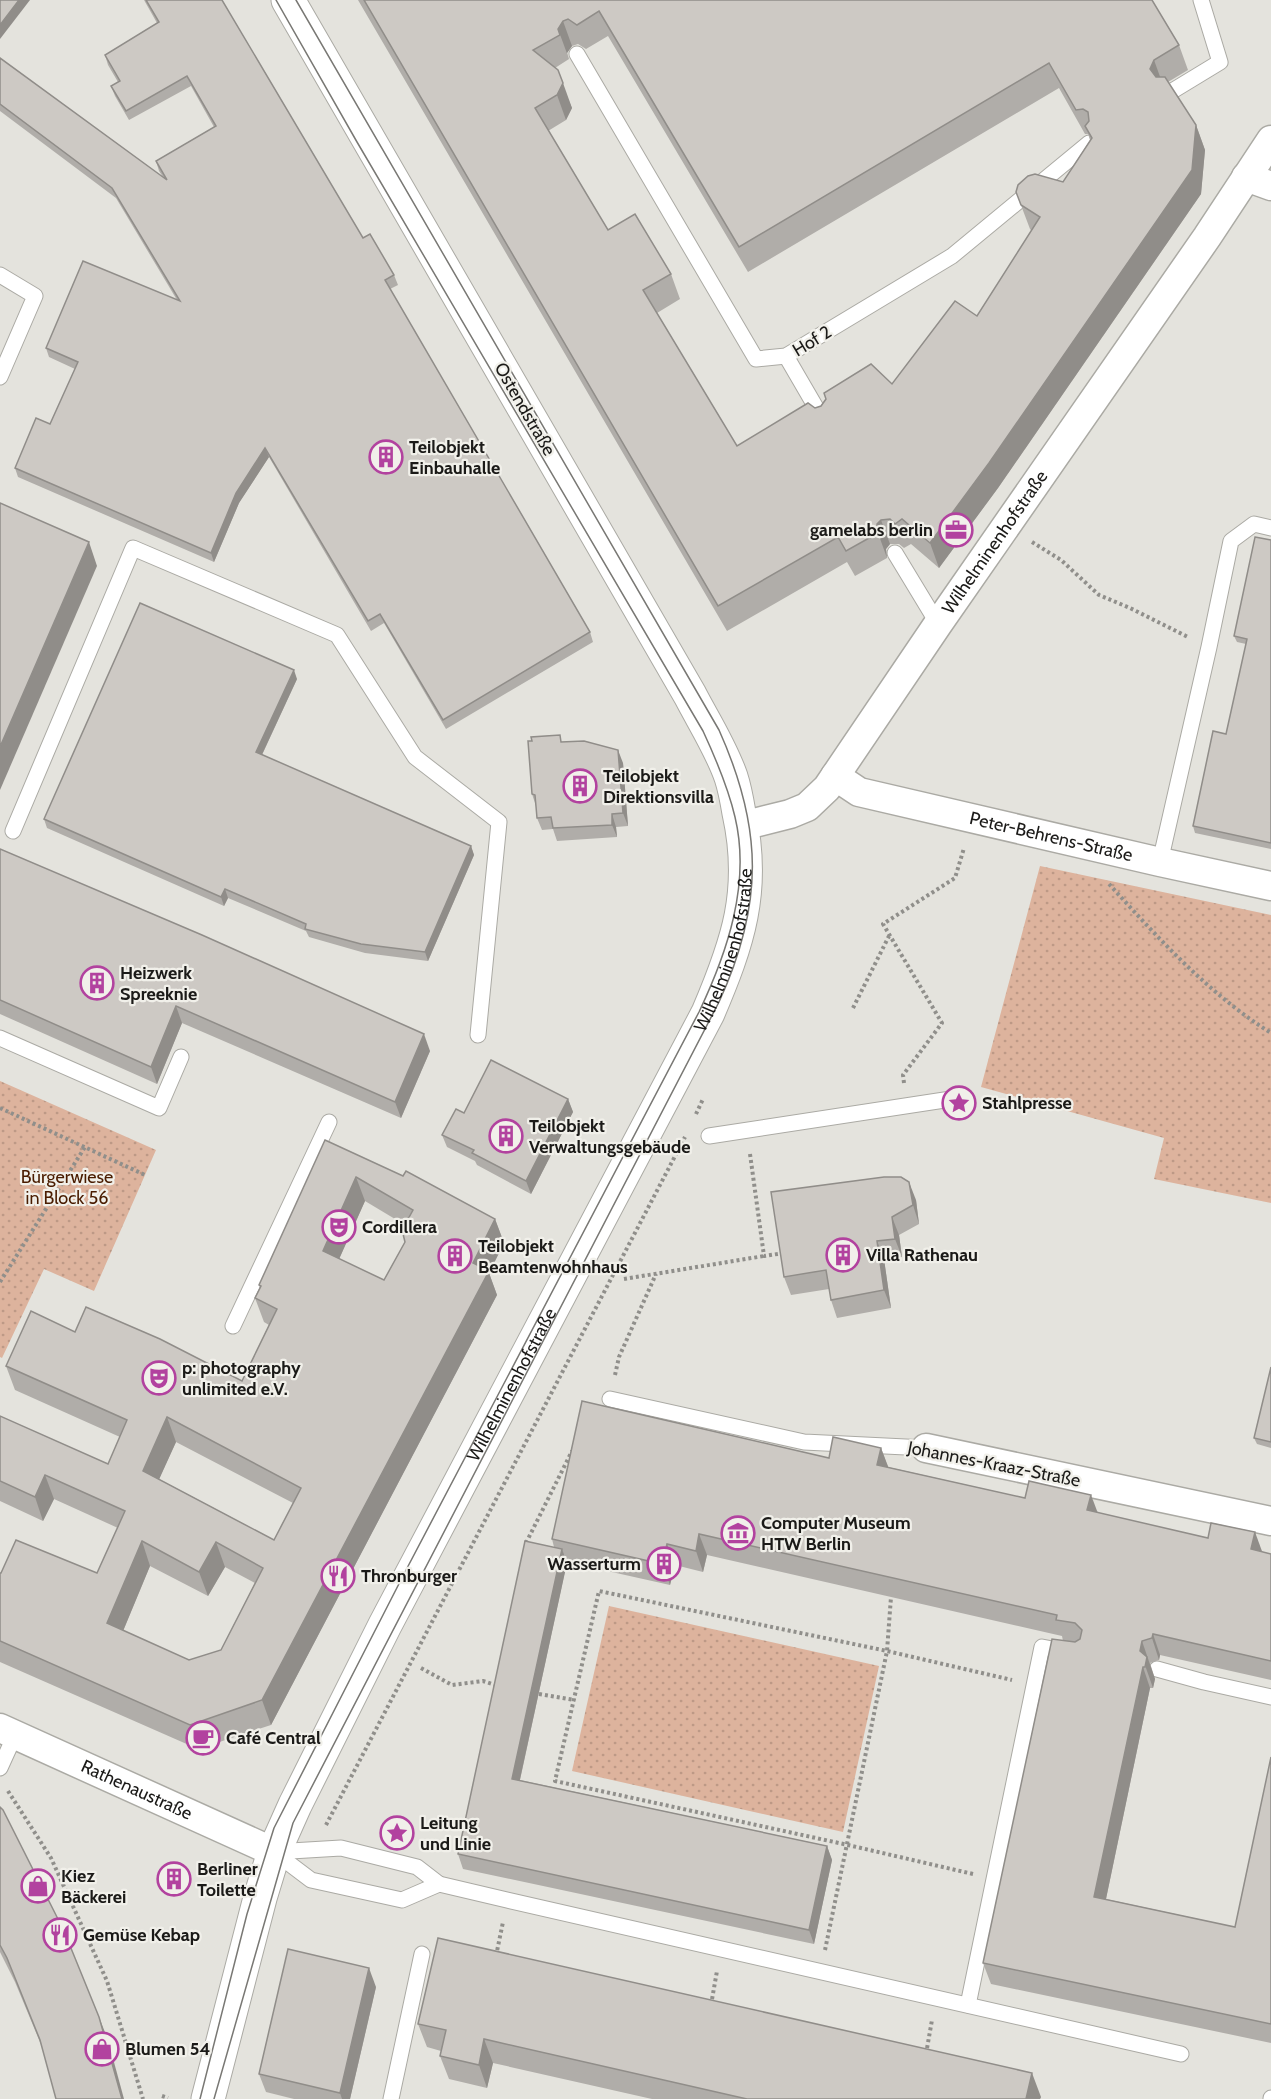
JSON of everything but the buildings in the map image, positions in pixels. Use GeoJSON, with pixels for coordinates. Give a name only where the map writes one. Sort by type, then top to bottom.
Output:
{"type":"FeatureCollection","features":[{"type":"Feature","properties":{"kind":"street","name":"Ostendstraße"},"geometry":{"type":"LineString","coordinates":[[288,0],[690,695],[731,777],[742,826]]}},
{"type":"Feature","properties":{"kind":"street","name":"Wilhelminenhofstraße"},"geometry":{"type":"LineString","coordinates":[[208,2099],[249,1938],[274,1852],[305,1782],[708,1013],[734,947],[742,916],[746,891],[746,866],[742,826],[790,814],[807,807],[827,788],[1207,237],[1258,181],[1271,140]]}},
{"type":"Feature","properties":{"kind":"street","name":"Peter-Behrens-Straße"},"geometry":{"type":"LineString","coordinates":[[836,776],[859,792],[1271,886]]}},
{"type":"Feature","properties":{"kind":"street","name":"Johannes-Kraaz-Straße"},"geometry":{"type":"LineString","coordinates":[[926,1448],[1271,1521]]}},
{"type":"Feature","properties":{"kind":"street","name":"Rathenaustraße"},"geometry":{"type":"LineString","coordinates":[[7,1731],[274,1852]]}},
{"type":"Feature","properties":{"kind":"lane"},"geometry":{"type":"LineString","coordinates":[[1169,93],[1220,62],[1201,0]]}},
{"type":"Feature","properties":{"kind":"lane","name":"Hof 2"},"geometry":{"type":"LineString","coordinates":[[578,54],[756,359],[786,356],[952,256],[1089,143]]}},
{"type":"Feature","properties":{"kind":"lane"},"geometry":{"type":"LineString","coordinates":[[0,275],[35,296],[0,377]]}},
{"type":"Feature","properties":{"kind":"lane"},"geometry":{"type":"LineString","coordinates":[[786,356],[825,423]]}},
{"type":"Feature","properties":{"kind":"lane"},"geometry":{"type":"LineString","coordinates":[[1160,862],[1209,647],[1230,541],[1254,524],[1271,528]]}},
{"type":"Feature","properties":{"kind":"lane"},"geometry":{"type":"LineString","coordinates":[[13,831],[133,548],[337,635],[415,757],[499,822],[478,1035]]}},
{"type":"Feature","properties":{"kind":"lane"},"geometry":{"type":"LineString","coordinates":[[895,554],[938,624]]}},
{"type":"Feature","properties":{"kind":"lane"},"geometry":{"type":"LineString","coordinates":[[0,1038],[159,1108],[181,1057]]}},
{"type":"Feature","properties":{"kind":"lane"},"geometry":{"type":"LineString","coordinates":[[709,1136],[951,1099]]}},
{"type":"Feature","properties":{"kind":"lane"},"geometry":{"type":"LineString","coordinates":[[233,1326],[329,1122]]}},
{"type":"Feature","properties":{"kind":"lane","name":"Johannes-Kraaz-Straße"},"geometry":{"type":"LineString","coordinates":[[610,1399],[804,1442],[926,1448]]}},
{"type":"Feature","properties":{"kind":"lane"},"geometry":{"type":"LineString","coordinates":[[968,2005],[1042,1647],[1080,1654]]}},
{"type":"Feature","properties":{"kind":"lane"},"geometry":{"type":"LineString","coordinates":[[1157,1669],[1271,1697]]}},
{"type":"Feature","properties":{"kind":"lane"},"geometry":{"type":"LineString","coordinates":[[0,1768],[7,1731]]}},
{"type":"Feature","properties":{"kind":"lane"},"geometry":{"type":"LineString","coordinates":[[274,1852],[341,1848],[417,1867],[439,1884],[588,1920],[1181,2054]]}},
{"type":"Feature","properties":{"kind":"lane"},"geometry":{"type":"LineString","coordinates":[[274,1852],[311,1880],[402,1900],[439,1884]]}},
{"type":"Feature","properties":{"kind":"lane"},"geometry":{"type":"LineString","coordinates":[[391,2099],[422,1954]]}},
{"type":"Feature","properties":{"kind":"path"},"geometry":{"type":"LineString","coordinates":[[1006,526],[1061,560],[1099,596],[1130,608],[1209,647]]}},
{"type":"Feature","properties":{"kind":"path"},"geometry":{"type":"LineString","coordinates":[[908,1104],[903,1075],[942,1023],[883,924],[955,878],[973,818]]}},
{"type":"Feature","properties":{"kind":"path"},"geometry":{"type":"LineString","coordinates":[[1105,849],[1099,872],[1114,889],[1162,942],[1245,1017],[1271,1033]]}},
{"type":"Feature","properties":{"kind":"path"},"geometry":{"type":"LineString","coordinates":[[853,1008],[889,936]]}},
{"type":"Feature","properties":{"kind":"path"},"geometry":{"type":"LineString","coordinates":[[693,1120],[707,1092]]}},
{"type":"Feature","properties":{"kind":"path"},"geometry":{"type":"LineString","coordinates":[[0,1108],[145,1174]]}},
{"type":"Feature","properties":{"kind":"path"},"geometry":{"type":"LineString","coordinates":[[747,1129],[764,1256]]}},
{"type":"Feature","properties":{"kind":"path"},"geometry":{"type":"LineString","coordinates":[[313,1849],[688,1130]]}},
{"type":"Feature","properties":{"kind":"path"},"geometry":{"type":"LineString","coordinates":[[0,1282],[85,1147]]}},
{"type":"Feature","properties":{"kind":"path"},"geometry":{"type":"LineString","coordinates":[[624,1279],[784,1253]]}},
{"type":"Feature","properties":{"kind":"path"},"geometry":{"type":"LineString","coordinates":[[619,1357],[656,1274]]}},
{"type":"Feature","properties":{"kind":"path"},"geometry":{"type":"LineString","coordinates":[[523,1549],[575,1446]]}},
{"type":"Feature","properties":{"kind":"path"},"geometry":{"type":"LineString","coordinates":[[994,1879],[555,1781],[599,1591],[887,1651],[1034,1685]]}},
{"type":"Feature","properties":{"kind":"path"},"geometry":{"type":"LineString","coordinates":[[820,1972],[887,1651],[891,1597]]}},
{"type":"Feature","properties":{"kind":"path"},"geometry":{"type":"LineString","coordinates":[[422,1668],[452,1685],[483,1681],[502,1687]]}},
{"type":"Feature","properties":{"kind":"path"},"geometry":{"type":"LineString","coordinates":[[539,1694],[574,1700]]}},
{"type":"Feature","properties":{"kind":"path"},"geometry":{"type":"LineString","coordinates":[[6,1788],[51,1858],[107,1981],[143,2099]]}},
{"type":"Feature","properties":{"kind":"path"},"geometry":{"type":"LineString","coordinates":[[494,1966],[499,1944]]}},
{"type":"Feature","properties":{"kind":"path"},"geometry":{"type":"LineString","coordinates":[[710,2012],[714,1990]]}},
{"type":"Feature","properties":{"kind":"path"},"geometry":{"type":"LineString","coordinates":[[924,2061],[929,2038]]}},
{"type":"Feature","properties":{"kind":"path"},"geometry":{"type":"LineString","coordinates":[[162,2096],[168,2098]]}},
{"type":"Feature","properties":{"kind":"green space"},"geometry":{"type":"Polygon","coordinates":[[[1040,866],[1271,915],[1271,1203],[1154,1179],[1164,1138],[981,1087],[1040,866]]]}},
{"type":"Feature","properties":{"kind":"green space","name":"Bürgerwiese in Block 56"},"geometry":{"type":"Polygon","coordinates":[[[0,1081],[156,1150],[94,1291],[44,1269],[2,1358],[0,1357],[0,1081]]]}},
{"type":"Feature","properties":{"kind":"green space"},"geometry":{"type":"Polygon","coordinates":[[[609,1606],[879,1666],[843,1832],[572,1771],[609,1606]]]}},
{"type":"Feature","properties":{"kind":"tram line"},"geometry":{"type":"LineString","coordinates":[[200,2099],[247,1914],[274,1828],[405,1572],[699,1012],[719,966],[734,918],[740,867],[735,817],[721,773],[703,731],[276,0]]}},
{"type":"Feature","properties":{"kind":"tram line"},"geometry":{"type":"LineString","coordinates":[[214,2099],[293,1823],[719,1002],[734,966],[744,932],[750,899],[752,866],[750,833],[744,800],[719,730],[296,0]]}},
{"type":"Feature","properties":{"kind":"place","name":"Teilobjekt Einbauhalle"},"geometry":{"type":"Point","coordinates":[386,457]}},
{"type":"Feature","properties":{"kind":"place","name":"gamelabs berlin"},"geometry":{"type":"Point","coordinates":[956,530]}},
{"type":"Feature","properties":{"kind":"place","name":"Teilobjekt Direktionsvilla"},"geometry":{"type":"Point","coordinates":[580,786]}},
{"type":"Feature","properties":{"kind":"place","name":"Heizwerk Spreeknie"},"geometry":{"type":"Point","coordinates":[97,983]}},
{"type":"Feature","properties":{"kind":"place","name":"Stahlpresse"},"geometry":{"type":"Point","coordinates":[959,1103]}},
{"type":"Feature","properties":{"kind":"place","name":"Teilobjekt Verwaltungsgebäude"},"geometry":{"type":"Point","coordinates":[506,1136]}},
{"type":"Feature","properties":{"kind":"place","name":"Cordillera"},"geometry":{"type":"Point","coordinates":[339,1227]}},
{"type":"Feature","properties":{"kind":"place","name":"Villa Rathenau"},"geometry":{"type":"Point","coordinates":[843,1255]}},
{"type":"Feature","properties":{"kind":"place","name":"Teilobjekt Beamtenwohnhaus"},"geometry":{"type":"Point","coordinates":[455,1256]}},
{"type":"Feature","properties":{"kind":"place","name":"p: photography unlimited e.V."},"geometry":{"type":"Point","coordinates":[159,1378]}},
{"type":"Feature","properties":{"kind":"place","name":"Computer Museum HTW Berlin"},"geometry":{"type":"Point","coordinates":[738,1533]}},
{"type":"Feature","properties":{"kind":"place","name":"Wasserturm"},"geometry":{"type":"Point","coordinates":[664,1564]}},
{"type":"Feature","properties":{"kind":"place","name":"Thronburger"},"geometry":{"type":"Point","coordinates":[338,1576]}},
{"type":"Feature","properties":{"kind":"place","name":"Café Central"},"geometry":{"type":"Point","coordinates":[203,1738]}},
{"type":"Feature","properties":{"kind":"place","name":"Leitung und Linie"},"geometry":{"type":"Point","coordinates":[397,1833]}},
{"type":"Feature","properties":{"kind":"place","name":"Berliner Toilette"},"geometry":{"type":"Point","coordinates":[174,1879]}},
{"type":"Feature","properties":{"kind":"place","name":"Kiez Bäckerei"},"geometry":{"type":"Point","coordinates":[38,1886]}},
{"type":"Feature","properties":{"kind":"place","name":"Gemüse Kebap"},"geometry":{"type":"Point","coordinates":[60,1935]}},
{"type":"Feature","properties":{"kind":"place","name":"Blumen 54"},"geometry":{"type":"Point","coordinates":[102,2049]}}]}
